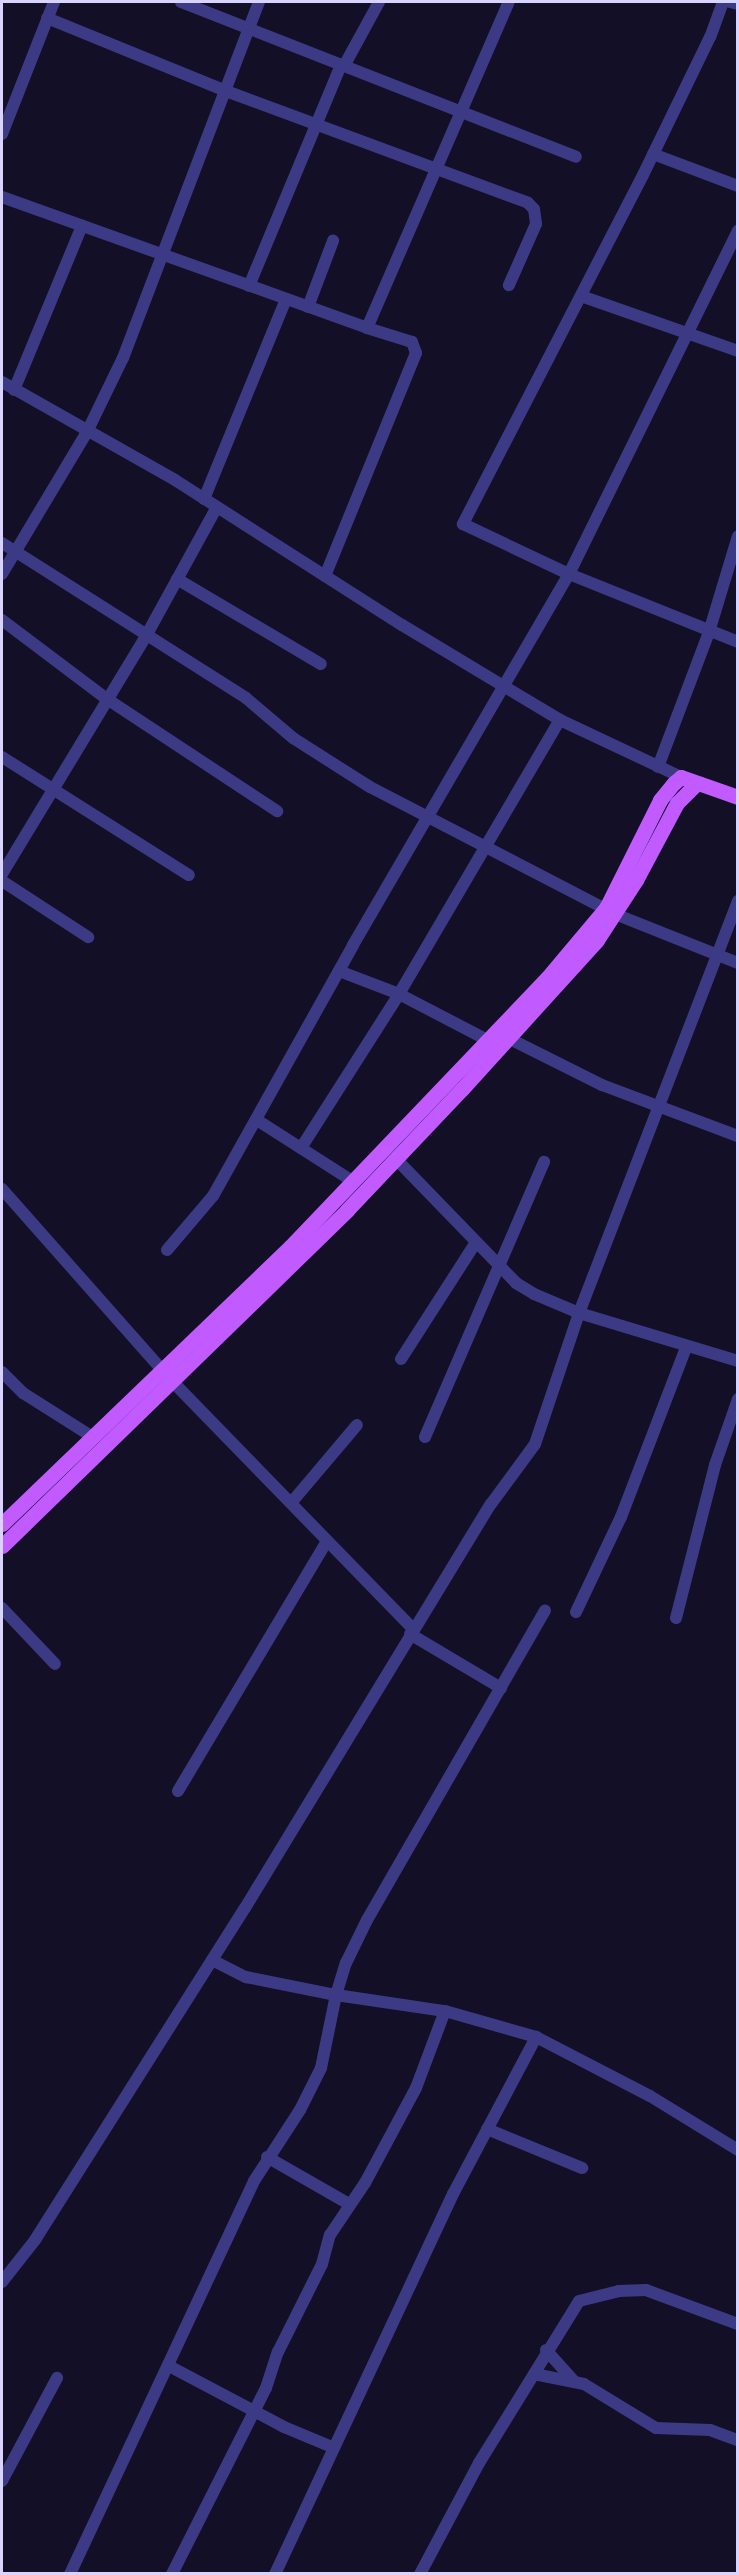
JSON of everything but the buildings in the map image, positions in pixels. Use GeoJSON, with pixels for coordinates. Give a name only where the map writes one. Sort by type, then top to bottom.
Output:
{"type":"FeatureCollection","features":[{"type":"Feature","properties":{"kind":"main road"},"geometry":{"type":"LineString","coordinates":[[2,1546],[354,1182],[597,940],[660,800],[681,777],[738,797]]}},
{"type":"Feature","properties":{"kind":"main road"},"geometry":{"type":"LineString","coordinates":[[611,911],[677,803],[696,784]]}},
{"type":"Feature","properties":{"kind":"main road"},"geometry":{"type":"LineString","coordinates":[[2,1524],[91,1436],[166,1375],[397,1160],[498,1040]]}},
{"type":"Feature","properties":{"kind":"street"},"geometry":{"type":"LineString","coordinates":[[2,134],[54,2]]}},
{"type":"Feature","properties":{"kind":"street"},"geometry":{"type":"LineString","coordinates":[[181,2],[576,157]]}},
{"type":"Feature","properties":{"kind":"street"},"geometry":{"type":"LineString","coordinates":[[2,574],[87,432],[123,358],[259,2]]}},
{"type":"Feature","properties":{"kind":"street"},"geometry":{"type":"LineString","coordinates":[[249,286],[314,122],[380,2]]}},
{"type":"Feature","properties":{"kind":"street"},"geometry":{"type":"LineString","coordinates":[[367,328],[509,2]]}},
{"type":"Feature","properties":{"kind":"street"},"geometry":{"type":"LineString","coordinates":[[723,2],[653,154],[463,524],[569,574],[738,642]]}},
{"type":"Feature","properties":{"kind":"street"},"geometry":{"type":"LineString","coordinates":[[730,2],[738,4]]}},
{"type":"Feature","properties":{"kind":"street"},"geometry":{"type":"LineString","coordinates":[[47,18],[226,91],[528,203],[534,209],[536,224],[509,285]]}},
{"type":"Feature","properties":{"kind":"street"},"geometry":{"type":"LineString","coordinates":[[653,154],[738,186]]}},
{"type":"Feature","properties":{"kind":"street"},"geometry":{"type":"LineString","coordinates":[[2,197],[367,328],[412,342],[416,353],[325,576]]}},
{"type":"Feature","properties":{"kind":"street"},"geometry":{"type":"LineString","coordinates":[[14,390],[82,226]]}},
{"type":"Feature","properties":{"kind":"street"},"geometry":{"type":"LineString","coordinates":[[167,1250],[213,1196],[339,971],[569,574],[738,230]]}},
{"type":"Feature","properties":{"kind":"street"},"geometry":{"type":"LineString","coordinates":[[308,307],[333,241]]}},
{"type":"Feature","properties":{"kind":"street"},"geometry":{"type":"LineString","coordinates":[[581,296],[738,351]]}},
{"type":"Feature","properties":{"kind":"street"},"geometry":{"type":"LineString","coordinates":[[204,499],[286,299]]}},
{"type":"Feature","properties":{"kind":"street"},"geometry":{"type":"LineString","coordinates":[[2,382],[204,499],[560,720],[681,777]]}},
{"type":"Feature","properties":{"kind":"street"},"geometry":{"type":"LineString","coordinates":[[2,874],[146,636],[217,507]]}},
{"type":"Feature","properties":{"kind":"street"},"geometry":{"type":"LineString","coordinates":[[658,766],[709,632],[738,536]]}},
{"type":"Feature","properties":{"kind":"street"},"geometry":{"type":"LineString","coordinates":[[2,543],[246,698],[310,749],[427,818],[611,911],[738,963]]}},
{"type":"Feature","properties":{"kind":"street"},"geometry":{"type":"LineString","coordinates":[[177,579],[321,664]]}},
{"type":"Feature","properties":{"kind":"street"},"geometry":{"type":"LineString","coordinates":[[2,620],[107,699],[277,811]]}},
{"type":"Feature","properties":{"kind":"street"},"geometry":{"type":"LineString","coordinates":[[301,1148],[399,994],[560,720]]}},
{"type":"Feature","properties":{"kind":"street"},"geometry":{"type":"LineString","coordinates":[[2,758],[189,875]]}},
{"type":"Feature","properties":{"kind":"street"},"geometry":{"type":"LineString","coordinates":[[2,881],[88,937]]}},
{"type":"Feature","properties":{"kind":"street"},"geometry":{"type":"LineString","coordinates":[[2,2282],[35,2240],[212,1960],[411,1631],[491,1504],[535,1444],[579,1313],[657,1105],[738,901]]}},
{"type":"Feature","properties":{"kind":"street"},"geometry":{"type":"LineString","coordinates":[[339,971],[399,994],[602,1085],[738,1136]]}},
{"type":"Feature","properties":{"kind":"street"},"geometry":{"type":"LineString","coordinates":[[256,1119],[354,1182]]}},
{"type":"Feature","properties":{"kind":"street"},"geometry":{"type":"LineString","coordinates":[[397,1160],[500,1266],[534,1294],[579,1313],[686,1348],[738,1361]]}},
{"type":"Feature","properties":{"kind":"street"},"geometry":{"type":"LineString","coordinates":[[425,1437],[544,1162]]}},
{"type":"Feature","properties":{"kind":"street"},"geometry":{"type":"LineString","coordinates":[[2,1189],[166,1375],[291,1503],[411,1631],[501,1688]]}},
{"type":"Feature","properties":{"kind":"street"},"geometry":{"type":"LineString","coordinates":[[401,1359],[476,1242]]}},
{"type":"Feature","properties":{"kind":"street"},"geometry":{"type":"LineString","coordinates":[[576,1612],[621,1517],[686,1348]]}},
{"type":"Feature","properties":{"kind":"street"},"geometry":{"type":"LineString","coordinates":[[2,1372],[23,1393],[91,1436]]}},
{"type":"Feature","properties":{"kind":"street"},"geometry":{"type":"LineString","coordinates":[[676,1617],[715,1465],[738,1399]]}},
{"type":"Feature","properties":{"kind":"street"},"geometry":{"type":"LineString","coordinates":[[291,1503],[357,1425]]}},
{"type":"Feature","properties":{"kind":"street"},"geometry":{"type":"LineString","coordinates":[[178,1791],[327,1541]]}},
{"type":"Feature","properties":{"kind":"street"},"geometry":{"type":"LineString","coordinates":[[2,1608],[55,1664]]}},
{"type":"Feature","properties":{"kind":"street"},"geometry":{"type":"LineString","coordinates":[[70,2574],[267,2157],[300,2110],[321,2068],[345,1963],[367,1920],[545,1610]]}},
{"type":"Feature","properties":{"kind":"street"},"geometry":{"type":"LineString","coordinates":[[212,1960],[246,1977],[336,1995],[445,2012],[536,2037],[650,2096],[738,2150]]}},
{"type":"Feature","properties":{"kind":"street"},"geometry":{"type":"LineString","coordinates":[[172,2574],[255,2412],[278,2352],[322,2264],[330,2235],[365,2183],[416,2088],[445,2012]]}},
{"type":"Feature","properties":{"kind":"street"},"geometry":{"type":"LineString","coordinates":[[275,2574],[332,2447],[487,2129],[536,2037]]}},
{"type":"Feature","properties":{"kind":"street"},"geometry":{"type":"LineString","coordinates":[[487,2129],[582,2168]]}},
{"type":"Feature","properties":{"kind":"street"},"geometry":{"type":"LineString","coordinates":[[267,2157],[349,2204]]}},
{"type":"Feature","properties":{"kind":"street"},"geometry":{"type":"LineString","coordinates":[[420,2574],[479,2463],[534,2374],[546,2350],[579,2301],[619,2291],[646,2290],[738,2324]]}},
{"type":"Feature","properties":{"kind":"street"},"geometry":{"type":"LineString","coordinates":[[546,2350],[573,2380]]}},
{"type":"Feature","properties":{"kind":"street"},"geometry":{"type":"LineString","coordinates":[[169,2366],[255,2412],[332,2447]]}},
{"type":"Feature","properties":{"kind":"street"},"geometry":{"type":"LineString","coordinates":[[534,2374],[573,2380],[603,2394],[656,2428],[710,2430],[738,2440]]}},
{"type":"Feature","properties":{"kind":"street"},"geometry":{"type":"LineString","coordinates":[[2,2481],[57,2378]]}}]}
